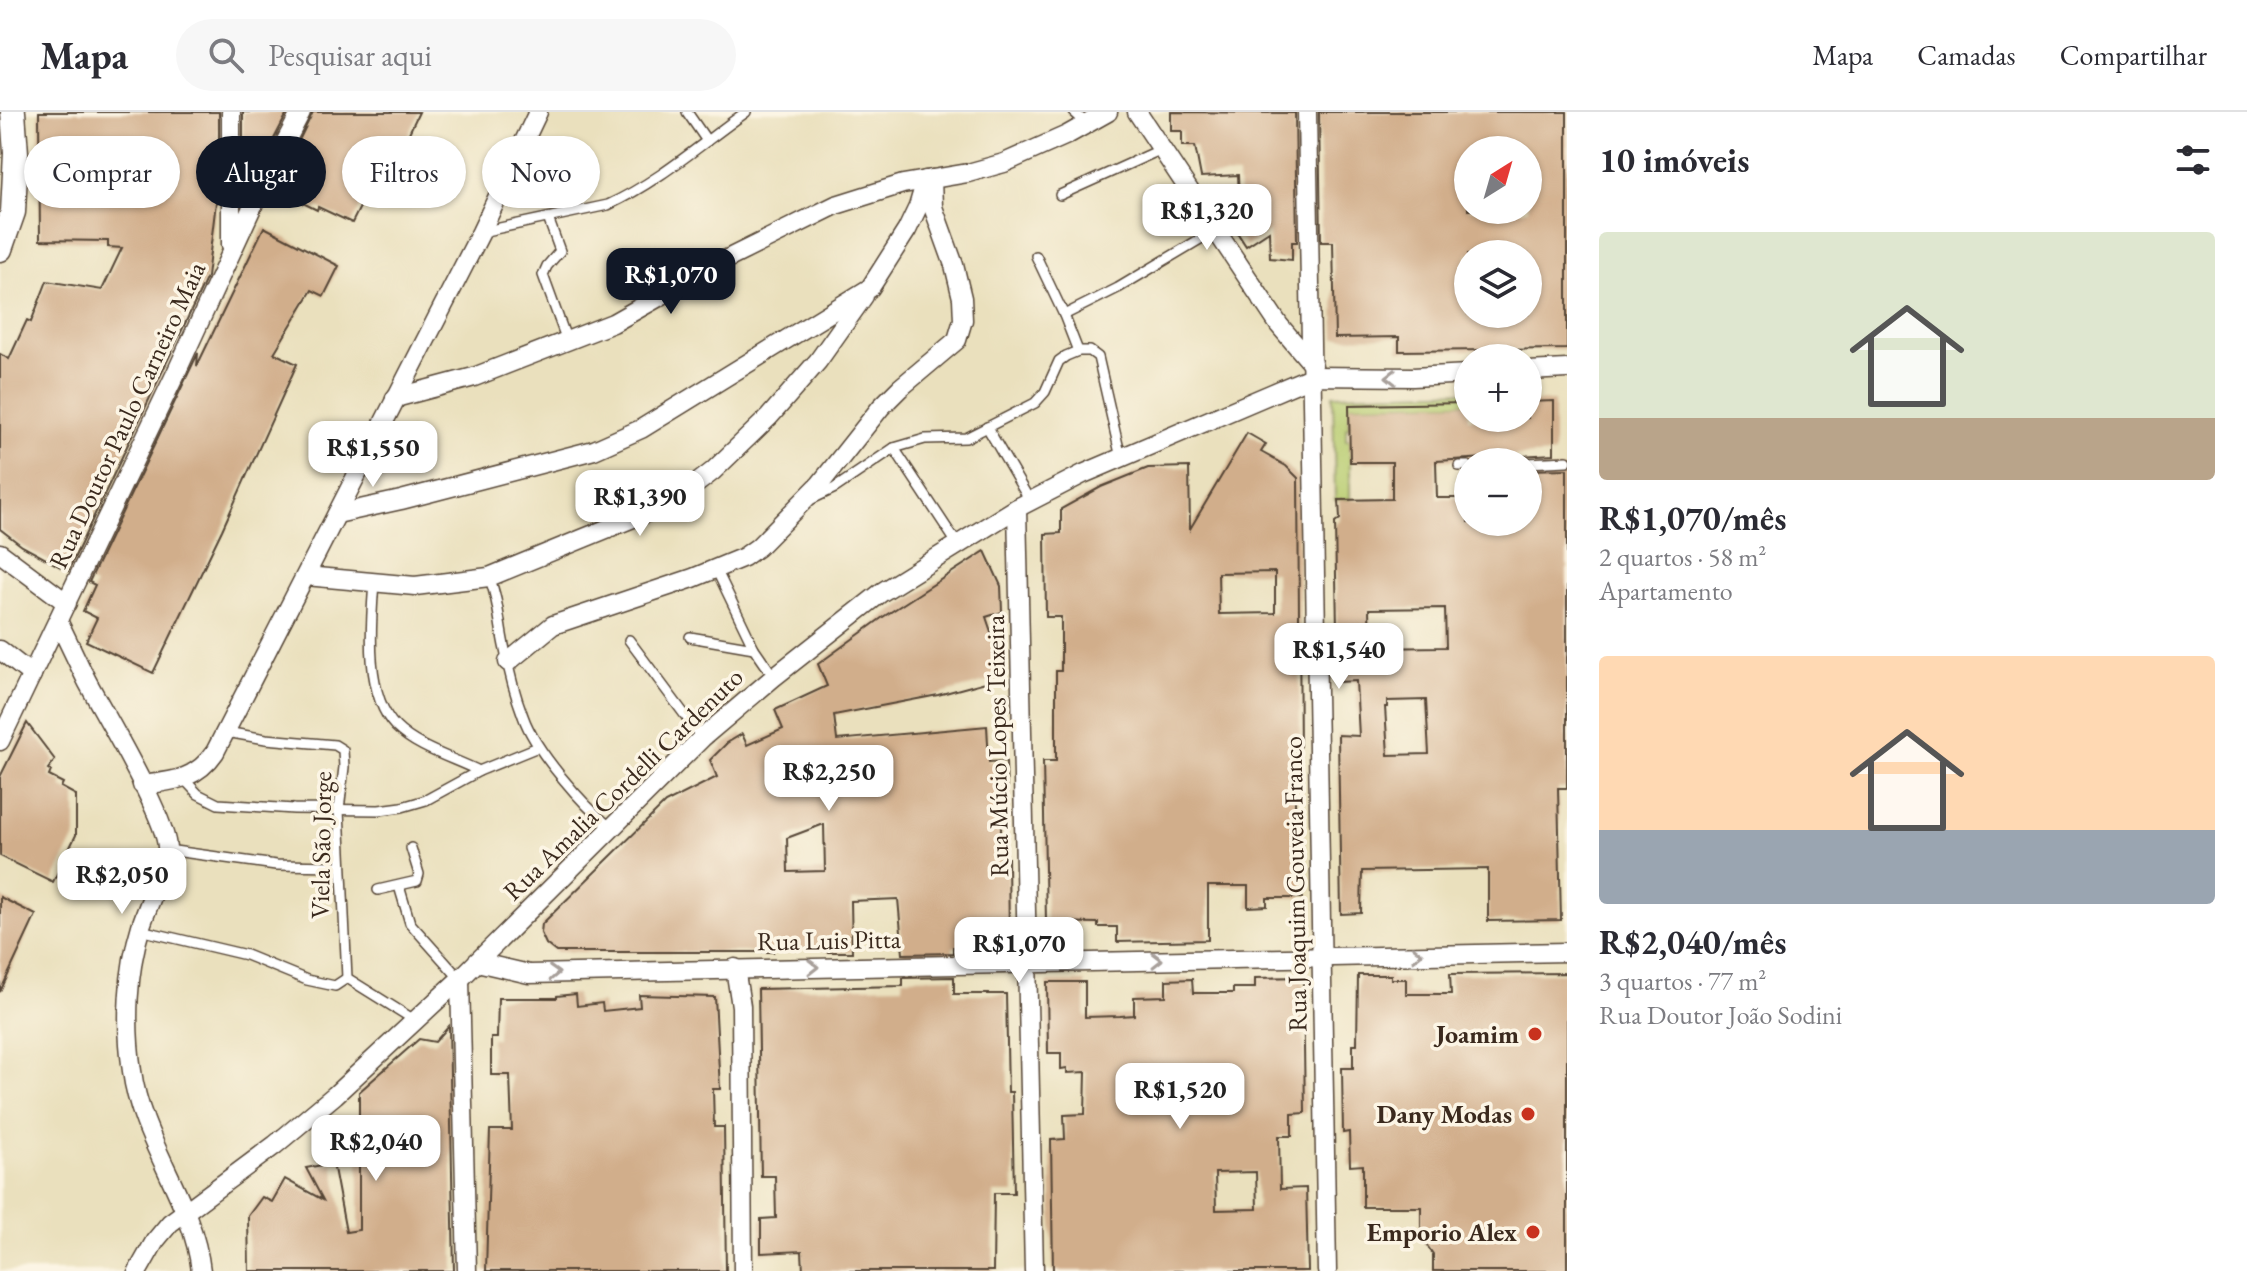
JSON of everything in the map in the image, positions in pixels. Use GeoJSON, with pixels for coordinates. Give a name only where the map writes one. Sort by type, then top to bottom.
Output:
{"type":"FeatureCollection","features":[{"type":"Feature","properties":{"kind":"street"},"geometry":{"type":"LineString","coordinates":[[0,249],[13,212],[16,153],[13,112]]}},
{"type":"Feature","properties":{"kind":"street"},"geometry":{"type":"LineString","coordinates":[[231,112],[231,254]]}},
{"type":"Feature","properties":{"kind":"street","name":"Rua Doutor Paulo Carneiro Maia"},"geometry":{"type":"LineString","coordinates":[[0,741],[301,112]]}},
{"type":"Feature","properties":{"kind":"street"},"geometry":{"type":"LineString","coordinates":[[142,785],[184,779],[204,767],[226,732],[481,232],[538,112]]}},
{"type":"Feature","properties":{"kind":"street"},"geometry":{"type":"LineString","coordinates":[[395,398],[474,377],[613,323],[717,264],[814,215],[883,189],[1004,163],[1080,118],[1108,112]]}},
{"type":"Feature","properties":{"kind":"street"},"geometry":{"type":"LineString","coordinates":[[1137,112],[1279,325],[1313,370],[1413,377],[1454,375]]}},
{"type":"Feature","properties":{"kind":"street","name":"Rua Joaquim Gouveia Franco"},"geometry":{"type":"LineString","coordinates":[[1307,112],[1327,1271]]}},
{"type":"Feature","properties":{"kind":"street"},"geometry":{"type":"LineString","coordinates":[[306,576],[415,586],[489,577],[655,509],[687,491],[713,471],[798,385],[870,288],[907,230],[929,180]]}},
{"type":"Feature","properties":{"kind":"street"},"geometry":{"type":"LineString","coordinates":[[508,662],[553,625],[716,569],[758,547],[804,503],[881,407],[959,336],[963,320],[962,298],[933,207],[929,180]]}},
{"type":"Feature","properties":{"kind":"street"},"geometry":{"type":"LineString","coordinates":[[337,514],[498,475],[615,442],[870,288]]}},
{"type":"Feature","properties":{"kind":"street"},"geometry":{"type":"LineString","coordinates":[[1542,370],[1567,369]]}},
{"type":"Feature","properties":{"kind":"street","name":"Rua Amalia Cordelli Cardenuto"},"geometry":{"type":"LineString","coordinates":[[138,1271],[155,1241],[185,1210],[275,1145],[335,1095],[460,979],[702,738],[882,592],[1024,505],[1083,474],[1313,370]]}},
{"type":"Feature","properties":{"kind":"street","name":"Rua Múcio Lopes Teixeira"},"geometry":{"type":"LineString","coordinates":[[1024,505],[1034,1271]]}},
{"type":"Feature","properties":{"kind":"street"},"geometry":{"type":"LineString","coordinates":[[0,553],[67,603]]}},
{"type":"Feature","properties":{"kind":"street"},"geometry":{"type":"LineString","coordinates":[[58,621],[163,831],[167,850],[140,930],[128,1012],[132,1074],[141,1111],[195,1237],[201,1271]]}},
{"type":"Feature","properties":{"kind":"street"},"geometry":{"type":"LineString","coordinates":[[0,650],[32,675]]}},
{"type":"Feature","properties":{"kind":"street","name":"Rua Luis Pitta"},"geometry":{"type":"LineString","coordinates":[[477,962],[529,974],[1567,952]]}},
{"type":"Feature","properties":{"kind":"street"},"geometry":{"type":"LineString","coordinates":[[735,968],[741,1006],[743,1271]]}},
{"type":"Feature","properties":{"kind":"street"},"geometry":{"type":"LineString","coordinates":[[460,979],[467,1271]]}},
{"type":"Feature","properties":{"kind":"lane"},"geometry":{"type":"LineString","coordinates":[[687,112],[707,141]]}},
{"type":"Feature","properties":{"kind":"lane"},"geometry":{"type":"LineString","coordinates":[[481,232],[608,205],[627,196],[746,112]]}},
{"type":"Feature","properties":{"kind":"lane"},"geometry":{"type":"LineString","coordinates":[[1060,195],[1162,149]]}},
{"type":"Feature","properties":{"kind":"lane"},"geometry":{"type":"LineString","coordinates":[[548,218],[560,251],[543,275],[567,341]]}},
{"type":"Feature","properties":{"kind":"lane"},"geometry":{"type":"LineString","coordinates":[[1064,315],[1118,288],[1217,229]]}},
{"type":"Feature","properties":{"kind":"lane"},"geometry":{"type":"LineString","coordinates":[[1036,256],[1078,351]]}},
{"type":"Feature","properties":{"kind":"lane"},"geometry":{"type":"LineString","coordinates":[[804,503],[835,488],[894,448],[925,439],[966,438],[1035,403],[1045,392],[1059,361],[1078,351],[1090,351],[1098,357],[1121,458]]}},
{"type":"Feature","properties":{"kind":"lane"},"geometry":{"type":"LineString","coordinates":[[987,427],[1024,505]]}},
{"type":"Feature","properties":{"kind":"lane"},"geometry":{"type":"LineString","coordinates":[[894,448],[958,545]]}},
{"type":"Feature","properties":{"kind":"lane"},"geometry":{"type":"LineString","coordinates":[[1542,462],[1567,461]]}},
{"type":"Feature","properties":{"kind":"lane"},"geometry":{"type":"LineString","coordinates":[[716,569],[754,648],[774,677]]}},
{"type":"Feature","properties":{"kind":"lane"},"geometry":{"type":"LineString","coordinates":[[489,577],[495,590],[508,662],[523,717],[538,747],[611,828]]}},
{"type":"Feature","properties":{"kind":"lane"},"geometry":{"type":"LineString","coordinates":[[374,582],[370,637],[374,672],[386,713],[406,735],[479,771]]}},
{"type":"Feature","properties":{"kind":"lane"},"geometry":{"type":"LineString","coordinates":[[690,637],[754,648]]}},
{"type":"Feature","properties":{"kind":"lane"},"geometry":{"type":"LineString","coordinates":[[629,640],[702,738]]}},
{"type":"Feature","properties":{"kind":"lane","name":"Viela São Jorge"},"geometry":{"type":"LineString","coordinates":[[226,732],[339,746],[344,754],[339,810],[347,978]]}},
{"type":"Feature","properties":{"kind":"lane"},"geometry":{"type":"LineString","coordinates":[[184,779],[198,794],[218,804],[339,810],[390,809],[426,800],[479,771],[538,747]]}},
{"type":"Feature","properties":{"kind":"lane"},"geometry":{"type":"LineString","coordinates":[[378,890],[413,883],[418,878],[411,848]]}},
{"type":"Feature","properties":{"kind":"lane"},"geometry":{"type":"LineString","coordinates":[[167,850],[276,865],[340,866]]}},
{"type":"Feature","properties":{"kind":"lane"},"geometry":{"type":"LineString","coordinates":[[399,886],[410,923],[460,979]]}},
{"type":"Feature","properties":{"kind":"lane"},"geometry":{"type":"LineString","coordinates":[[140,930],[246,955],[307,980],[335,986],[347,978],[416,1021]]}},
{"type":"Feature","properties":{"kind":"green space"},"geometry":{"type":"Polygon","coordinates":[[[1454,391],[1454,403],[1350,405],[1346,440],[1350,440],[1350,499],[1335,500],[1333,395],[1454,391]]]}},
{"type":"Feature","properties":{"kind":"building"},"geometry":{"type":"Polygon","coordinates":[[[39,112],[219,112],[219,136],[196,136],[196,208],[215,208],[207,277],[68,571],[22,546],[0,529],[0,354],[9,359],[27,320],[31,322],[47,281],[102,290],[122,248],[108,247],[108,241],[40,240],[40,208],[180,208],[180,136],[39,136],[39,112]]]}},
{"type":"Feature","properties":{"kind":"building"},"geometry":{"type":"Polygon","coordinates":[[[243,112],[288,112],[275,136],[243,136],[243,112]]]}},
{"type":"Feature","properties":{"kind":"building"},"geometry":{"type":"Polygon","coordinates":[[[313,112],[419,112],[408,136],[342,136],[342,208],[360,208],[352,223],[320,208],[326,208],[326,136],[301,136],[313,112]]]}},
{"type":"Feature","properties":{"kind":"building"},"geometry":{"type":"Polygon","coordinates":[[[1171,112],[1295,113],[1297,242],[1292,242],[1292,260],[1270,258],[1269,231],[1246,246],[1233,226],[1240,222],[1238,175],[1201,177],[1195,146],[1182,146],[1182,131],[1171,131],[1171,112]]]}},
{"type":"Feature","properties":{"kind":"building"},"geometry":{"type":"Polygon","coordinates":[[[1319,112],[1567,112],[1567,349],[1542,349],[1542,344],[1454,344],[1454,350],[1399,351],[1399,337],[1335,338],[1333,242],[1321,242],[1319,112]]]}},
{"type":"Feature","properties":{"kind":"building"},"geometry":{"type":"Polygon","coordinates":[[[264,227],[339,266],[324,296],[312,290],[274,353],[297,364],[153,673],[86,641],[97,618],[83,611],[95,585],[89,582],[198,353],[197,366],[264,227]]]}},
{"type":"Feature","properties":{"kind":"building"},"geometry":{"type":"Polygon","coordinates":[[[1542,401],[1554,401],[1554,454],[1542,455],[1542,448],[1454,448],[1454,460],[1436,461],[1437,498],[1454,498],[1454,536],[1542,536],[1542,470],[1567,469],[1567,788],[1558,788],[1561,920],[1488,921],[1488,869],[1362,871],[1361,913],[1341,914],[1338,735],[1359,736],[1356,681],[1338,682],[1335,523],[1340,519],[1339,500],[1392,499],[1392,462],[1350,462],[1349,405],[1454,403],[1454,432],[1542,432],[1542,401]],[[1445,608],[1369,609],[1370,648],[1446,647],[1445,608]],[[1426,700],[1387,701],[1388,755],[1429,754],[1426,700]]]}},
{"type":"Feature","properties":{"kind":"building"},"geometry":{"type":"Polygon","coordinates":[[[1247,433],[1266,444],[1261,452],[1286,466],[1298,478],[1300,756],[1295,756],[1295,829],[1301,829],[1302,898],[1267,898],[1267,906],[1248,907],[1248,886],[1208,886],[1208,940],[1117,942],[1117,927],[1098,927],[1098,923],[1046,922],[1043,761],[1056,761],[1056,671],[1061,671],[1061,617],[1046,617],[1045,534],[1061,533],[1061,509],[1101,487],[1148,468],[1189,467],[1190,529],[1247,433]],[[1275,572],[1218,573],[1219,614],[1275,613],[1275,572]]]}},
{"type":"Feature","properties":{"kind":"building"},"geometry":{"type":"Polygon","coordinates":[[[985,551],[1001,586],[1002,612],[986,617],[999,655],[1003,654],[1004,677],[938,695],[834,715],[837,740],[987,726],[989,762],[1006,761],[1007,798],[1001,798],[1001,858],[1008,858],[1009,937],[1002,947],[953,947],[953,953],[903,954],[898,899],[851,901],[852,952],[827,952],[826,948],[772,949],[773,952],[556,952],[546,944],[541,933],[542,924],[665,803],[717,777],[710,760],[727,743],[742,734],[747,745],[783,729],[775,710],[827,686],[818,664],[883,617],[985,551]],[[824,824],[787,838],[788,872],[825,871],[824,824]]]}},
{"type":"Feature","properties":{"kind":"building"},"geometry":{"type":"Polygon","coordinates":[[[27,723],[55,760],[48,769],[51,771],[49,776],[76,795],[76,835],[53,882],[0,856],[0,777],[27,723]]]}},
{"type":"Feature","properties":{"kind":"building"},"geometry":{"type":"Polygon","coordinates":[[[0,897],[36,915],[0,992],[0,897]]]}},
{"type":"Feature","properties":{"kind":"building"},"geometry":{"type":"Polygon","coordinates":[[[1567,973],[1567,1271],[1433,1271],[1433,1254],[1421,1237],[1421,1207],[1363,1207],[1363,1165],[1350,1166],[1349,1132],[1343,1133],[1342,1068],[1353,1068],[1353,1044],[1357,1044],[1358,975],[1391,975],[1391,979],[1406,979],[1406,994],[1451,994],[1450,974],[1567,973]]]}},
{"type":"Feature","properties":{"kind":"building"},"geometry":{"type":"Polygon","coordinates":[[[954,977],[954,994],[1006,994],[1014,1193],[994,1193],[993,1271],[803,1271],[802,1251],[761,1253],[761,1219],[776,1218],[775,1176],[761,1176],[758,989],[903,986],[903,978],[954,977]]]}},
{"type":"Feature","properties":{"kind":"building"},"geometry":{"type":"Polygon","coordinates":[[[1303,977],[1305,1113],[1292,1114],[1292,1136],[1279,1136],[1280,1189],[1306,1188],[1308,1271],[1053,1271],[1051,1140],[1065,1139],[1064,1115],[1085,1114],[1086,1072],[1067,1073],[1067,1068],[1061,1069],[1061,1053],[1048,1053],[1047,982],[1085,982],[1085,1017],[1134,1015],[1134,997],[1166,996],[1166,980],[1192,979],[1193,993],[1233,993],[1233,988],[1255,988],[1255,978],[1303,977]],[[1256,1172],[1215,1173],[1216,1210],[1257,1209],[1256,1172]]]}},
{"type":"Feature","properties":{"kind":"building"},"geometry":{"type":"Polygon","coordinates":[[[576,994],[577,1006],[602,1003],[603,1011],[640,1007],[639,995],[715,997],[720,1089],[713,1089],[714,1127],[724,1127],[726,1271],[486,1271],[490,1130],[512,1130],[510,1075],[491,1075],[491,1038],[497,1038],[498,998],[557,998],[576,994]]]}},
{"type":"Feature","properties":{"kind":"building"},"geometry":{"type":"Polygon","coordinates":[[[449,1026],[454,1271],[249,1271],[248,1216],[262,1197],[272,1202],[285,1179],[323,1200],[306,1168],[333,1163],[346,1232],[359,1230],[359,1092],[419,1039],[435,1042],[449,1026]]]}},
{"type":"Feature","properties":{"kind":"place","name":"Joamim"},"geometry":{"type":"Point","coordinates":[1535,1034]}},
{"type":"Feature","properties":{"kind":"place","name":"Dany Modas"},"geometry":{"type":"Point","coordinates":[1528,1114]}},
{"type":"Feature","properties":{"kind":"place","name":"Emporio Alex"},"geometry":{"type":"Point","coordinates":[1533,1232]}}]}
